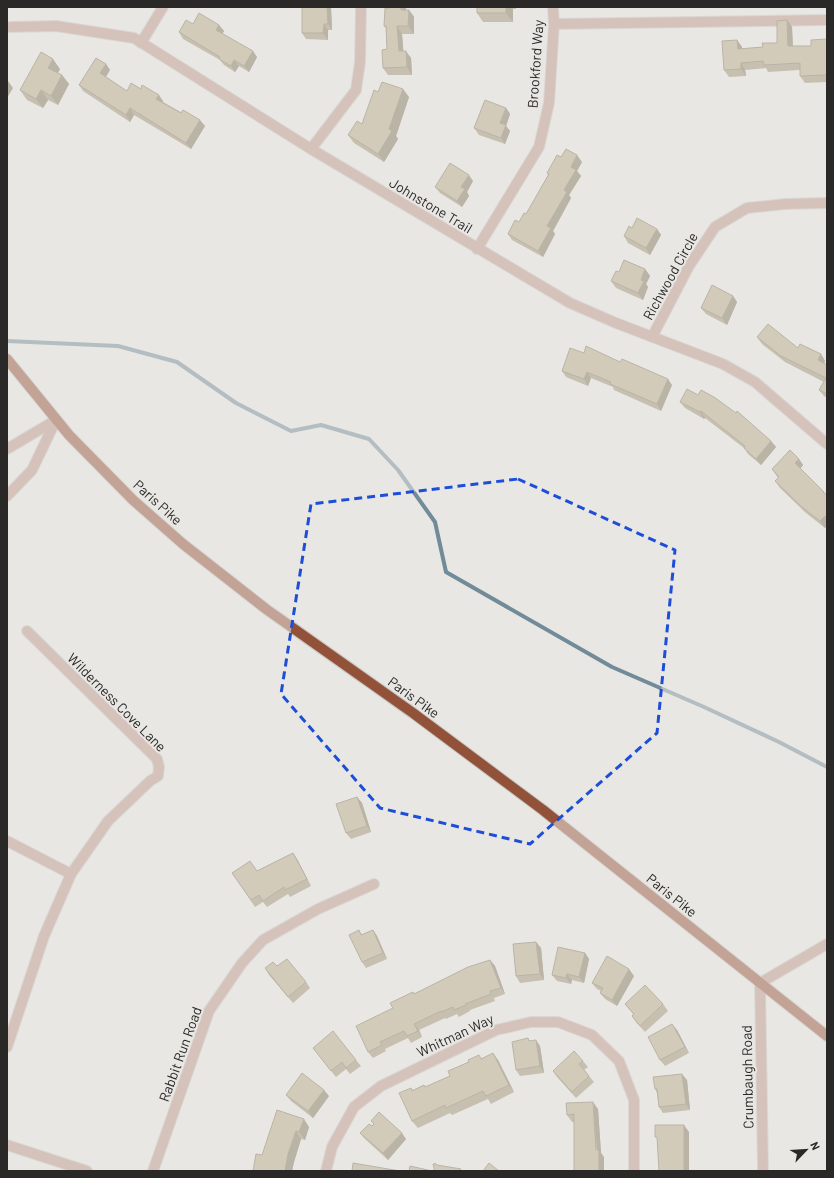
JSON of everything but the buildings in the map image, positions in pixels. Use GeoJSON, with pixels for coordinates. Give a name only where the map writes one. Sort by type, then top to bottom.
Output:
{"type":"FeatureCollection","features":[{"type":"Feature","properties":{"kind":"main road","name":"Paris Pike"},"geometry":{"type":"LineString","coordinates":[[7,359],[69,436],[132,500],[183,544],[266,609],[413,713],[543,810],[827,1036]]}},
{"type":"Feature","properties":{"kind":"street"},"geometry":{"type":"LineString","coordinates":[[141,43],[164,7]]}},
{"type":"Feature","properties":{"kind":"street"},"geometry":{"type":"LineString","coordinates":[[312,149],[356,90],[360,62],[361,7]]}},
{"type":"Feature","properties":{"kind":"street","name":"Brookford Way"},"geometry":{"type":"LineString","coordinates":[[477,249],[538,146],[549,103],[554,24],[553,7]]}},
{"type":"Feature","properties":{"kind":"street"},"geometry":{"type":"LineString","coordinates":[[554,24],[827,20]]}},
{"type":"Feature","properties":{"kind":"street","name":"Johnstone Trail"},"geometry":{"type":"LineString","coordinates":[[10,28],[56,26],[134,38],[312,149],[477,249],[570,302],[616,323],[723,364],[755,382],[827,444]]}},
{"type":"Feature","properties":{"kind":"street","name":"Richwood Circle"},"geometry":{"type":"LineString","coordinates":[[652,337],[689,266],[715,227],[747,208],[785,204],[827,203]]}},
{"type":"Feature","properties":{"kind":"street"},"geometry":{"type":"LineString","coordinates":[[7,449],[56,420]]}},
{"type":"Feature","properties":{"kind":"street"},"geometry":{"type":"LineString","coordinates":[[7,496],[32,470],[56,420]]}},
{"type":"Feature","properties":{"kind":"street","name":"Wilderness Cove Lane"},"geometry":{"type":"LineString","coordinates":[[7,1047],[11,1024],[44,936],[71,874],[108,821],[158,776],[160,767],[157,759],[27,631]]}},
{"type":"Feature","properties":{"kind":"street"},"geometry":{"type":"LineString","coordinates":[[7,841],[71,874]]}},
{"type":"Feature","properties":{"kind":"street","name":"Rabbit Run Road"},"geometry":{"type":"LineString","coordinates":[[153,1171],[210,1011],[242,963],[263,940],[318,909],[374,884]]}},
{"type":"Feature","properties":{"kind":"street"},"geometry":{"type":"LineString","coordinates":[[760,982],[827,944]]}},
{"type":"Feature","properties":{"kind":"street","name":"Crumbaugh Road"},"geometry":{"type":"LineString","coordinates":[[760,982],[763,1171]]}},
{"type":"Feature","properties":{"kind":"street","name":"Whitman Way"},"geometry":{"type":"LineString","coordinates":[[326,1171],[332,1148],[354,1107],[381,1086],[496,1030],[531,1022],[558,1022],[592,1035],[619,1061],[634,1100],[634,1171]]}},
{"type":"Feature","properties":{"kind":"street"},"geometry":{"type":"LineString","coordinates":[[7,1145],[87,1171]]}},
{"type":"Feature","properties":{"kind":"highlighted area"},"geometry":{"type":"Polygon","coordinates":[[[518,479],[675,550],[657,733],[530,844],[380,808],[281,694],[311,504],[518,479]]]}},
{"type":"Feature","properties":{"kind":"waterway"},"geometry":{"type":"LineString","coordinates":[[7,341],[118,346],[177,362],[236,403],[291,431],[321,425],[369,439],[398,470],[435,522],[446,572],[612,667],[704,707],[779,742],[827,767]]}}]}
